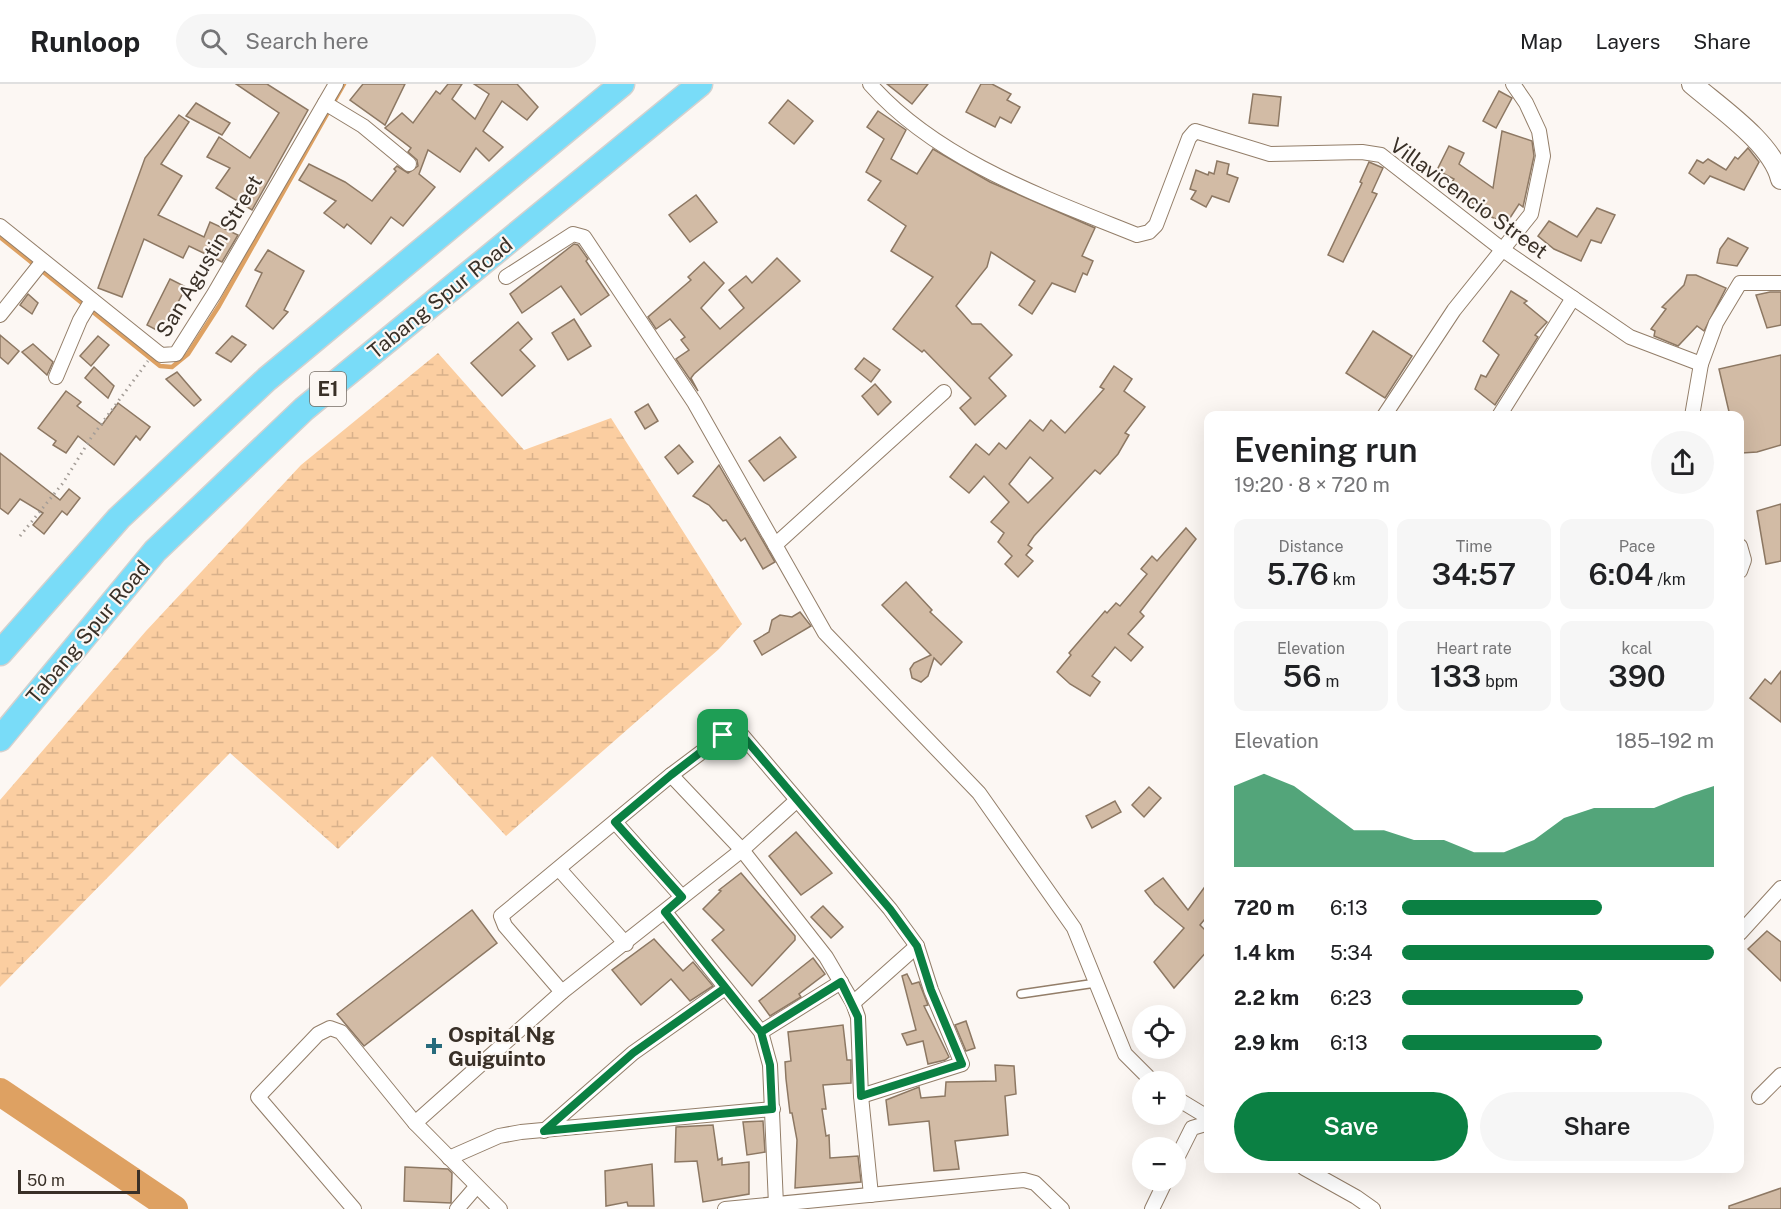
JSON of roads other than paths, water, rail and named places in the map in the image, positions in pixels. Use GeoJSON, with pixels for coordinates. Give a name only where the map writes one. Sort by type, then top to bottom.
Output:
{"type":"FeatureCollection","features":[{"type":"Feature","properties":{"kind":"highway","name":"E1"},"geometry":{"type":"LineString","coordinates":[[0,653],[119,518],[267,379],[622,84]]}},
{"type":"Feature","properties":{"kind":"highway","name":"Tabang Spur Road"},"geometry":{"type":"LineString","coordinates":[[0,739],[155,551],[304,408],[700,84]]}},
{"type":"Feature","properties":{"kind":"main road"},"geometry":{"type":"LineString","coordinates":[[1692,84],[1764,147],[1779,168],[1781,179]]}},
{"type":"Feature","properties":{"kind":"street","name":"San Agustin Street"},"geometry":{"type":"LineString","coordinates":[[0,226],[161,355],[176,354],[336,84]]}},
{"type":"Feature","properties":{"kind":"street","name":"Villavicencio Street"},"geometry":{"type":"LineString","coordinates":[[870,84],[888,104],[915,126],[954,151],[1044,198],[1137,235],[1149,232],[1156,225],[1190,138],[1195,131],[1270,154],[1362,152],[1381,155],[1501,249],[1630,337],[1701,364]]}},
{"type":"Feature","properties":{"kind":"street"},"geometry":{"type":"LineString","coordinates":[[1387,411],[1454,310],[1530,214],[1543,156],[1539,131],[1526,103],[1513,84]]}},
{"type":"Feature","properties":{"kind":"street"},"geometry":{"type":"LineString","coordinates":[[325,103],[363,126],[409,164]]}},
{"type":"Feature","properties":{"kind":"street"},"geometry":{"type":"LineString","coordinates":[[506,277],[573,234],[584,237],[694,402],[825,633],[979,793],[1074,928],[1125,1054],[1142,1071]]}},
{"type":"Feature","properties":{"kind":"street"},"geometry":{"type":"LineString","coordinates":[[0,315],[43,261]]}},
{"type":"Feature","properties":{"kind":"street"},"geometry":{"type":"LineString","coordinates":[[1693,411],[1701,364],[1716,323],[1740,284],[1781,284]]}},
{"type":"Feature","properties":{"kind":"street"},"geometry":{"type":"LineString","coordinates":[[1502,411],[1573,298]]}},
{"type":"Feature","properties":{"kind":"street"},"geometry":{"type":"LineString","coordinates":[[56,377],[80,320],[92,300]]}},
{"type":"Feature","properties":{"kind":"street"},"geometry":{"type":"LineString","coordinates":[[775,545],[944,392]]}},
{"type":"Feature","properties":{"kind":"street"},"geometry":{"type":"LineString","coordinates":[[1697,393],[1702,411]]}},
{"type":"Feature","properties":{"kind":"street"},"geometry":{"type":"LineString","coordinates":[[562,992],[505,926],[501,916],[671,775],[731,730],[741,734],[890,909],[917,946],[931,990],[962,1064],[861,1096]]}},
{"type":"Feature","properties":{"kind":"street"},"geometry":{"type":"LineString","coordinates":[[671,775],[742,850],[826,957],[853,1003],[858,1017],[861,1096],[871,1195]]}},
{"type":"Feature","properties":{"kind":"street"},"geometry":{"type":"LineString","coordinates":[[415,1123],[562,992],[626,944],[742,850],[796,801]]}},
{"type":"Feature","properties":{"kind":"street"},"geometry":{"type":"LineString","coordinates":[[615,822],[682,897]]}},
{"type":"Feature","properties":{"kind":"street"},"geometry":{"type":"LineString","coordinates":[[559,869],[626,944]]}},
{"type":"Feature","properties":{"kind":"street"},"geometry":{"type":"LineString","coordinates":[[1744,929],[1781,888]]}},
{"type":"Feature","properties":{"kind":"street"},"geometry":{"type":"LineString","coordinates":[[665,912],[761,1032],[770,1065],[776,1205]]}},
{"type":"Feature","properties":{"kind":"street"},"geometry":{"type":"LineString","coordinates":[[853,1003],[917,946]]}},
{"type":"Feature","properties":{"kind":"street"},"geometry":{"type":"LineString","coordinates":[[761,1032],[841,982]]}},
{"type":"Feature","properties":{"kind":"street"},"geometry":{"type":"LineString","coordinates":[[544,1131],[633,1053],[725,988]]}},
{"type":"Feature","properties":{"kind":"street"},"geometry":{"type":"LineString","coordinates":[[354,1209],[258,1096],[318,1034],[330,1028],[341,1032],[415,1123],[500,1209]]}},
{"type":"Feature","properties":{"kind":"street"},"geometry":{"type":"LineString","coordinates":[[1759,1097],[1781,1075]]}},
{"type":"Feature","properties":{"kind":"street"},"geometry":{"type":"LineString","coordinates":[[1186,1105],[1204,1117]]}},
{"type":"Feature","properties":{"kind":"street"},"geometry":{"type":"LineString","coordinates":[[449,1158],[500,1136],[772,1109]]}},
{"type":"Feature","properties":{"kind":"street"},"geometry":{"type":"LineString","coordinates":[[1186,1140],[1192,1128],[1204,1122]]}},
{"type":"Feature","properties":{"kind":"street"},"geometry":{"type":"LineString","coordinates":[[1313,1173],[1373,1209]]}},
{"type":"Feature","properties":{"kind":"street"},"geometry":{"type":"LineString","coordinates":[[725,1209],[776,1205],[805,1206],[871,1195],[1024,1180],[1035,1183],[1062,1209]]}},
{"type":"Feature","properties":{"kind":"street"},"geometry":{"type":"LineString","coordinates":[[457,1209],[476,1186]]}},
{"type":"Feature","properties":{"kind":"street"},"geometry":{"type":"LineString","coordinates":[[1152,1209],[1161,1191]]}},
{"type":"Feature","properties":{"kind":"lane"},"geometry":{"type":"LineString","coordinates":[[1021,994],[1096,983]]}},
{"type":"Feature","properties":{"kind":"waterway"},"geometry":{"type":"LineString","coordinates":[[0,237],[160,366],[172,367],[188,354],[219,306],[344,84]]}},
{"type":"Feature","properties":{"kind":"waterway"},"geometry":{"type":"LineString","coordinates":[[0,1092],[174,1209]]}},
{"type":"Feature","properties":{"kind":"place","name":"Ospital Ng Guiguinto"},"geometry":{"type":"Point","coordinates":[434,1046]}}]}
